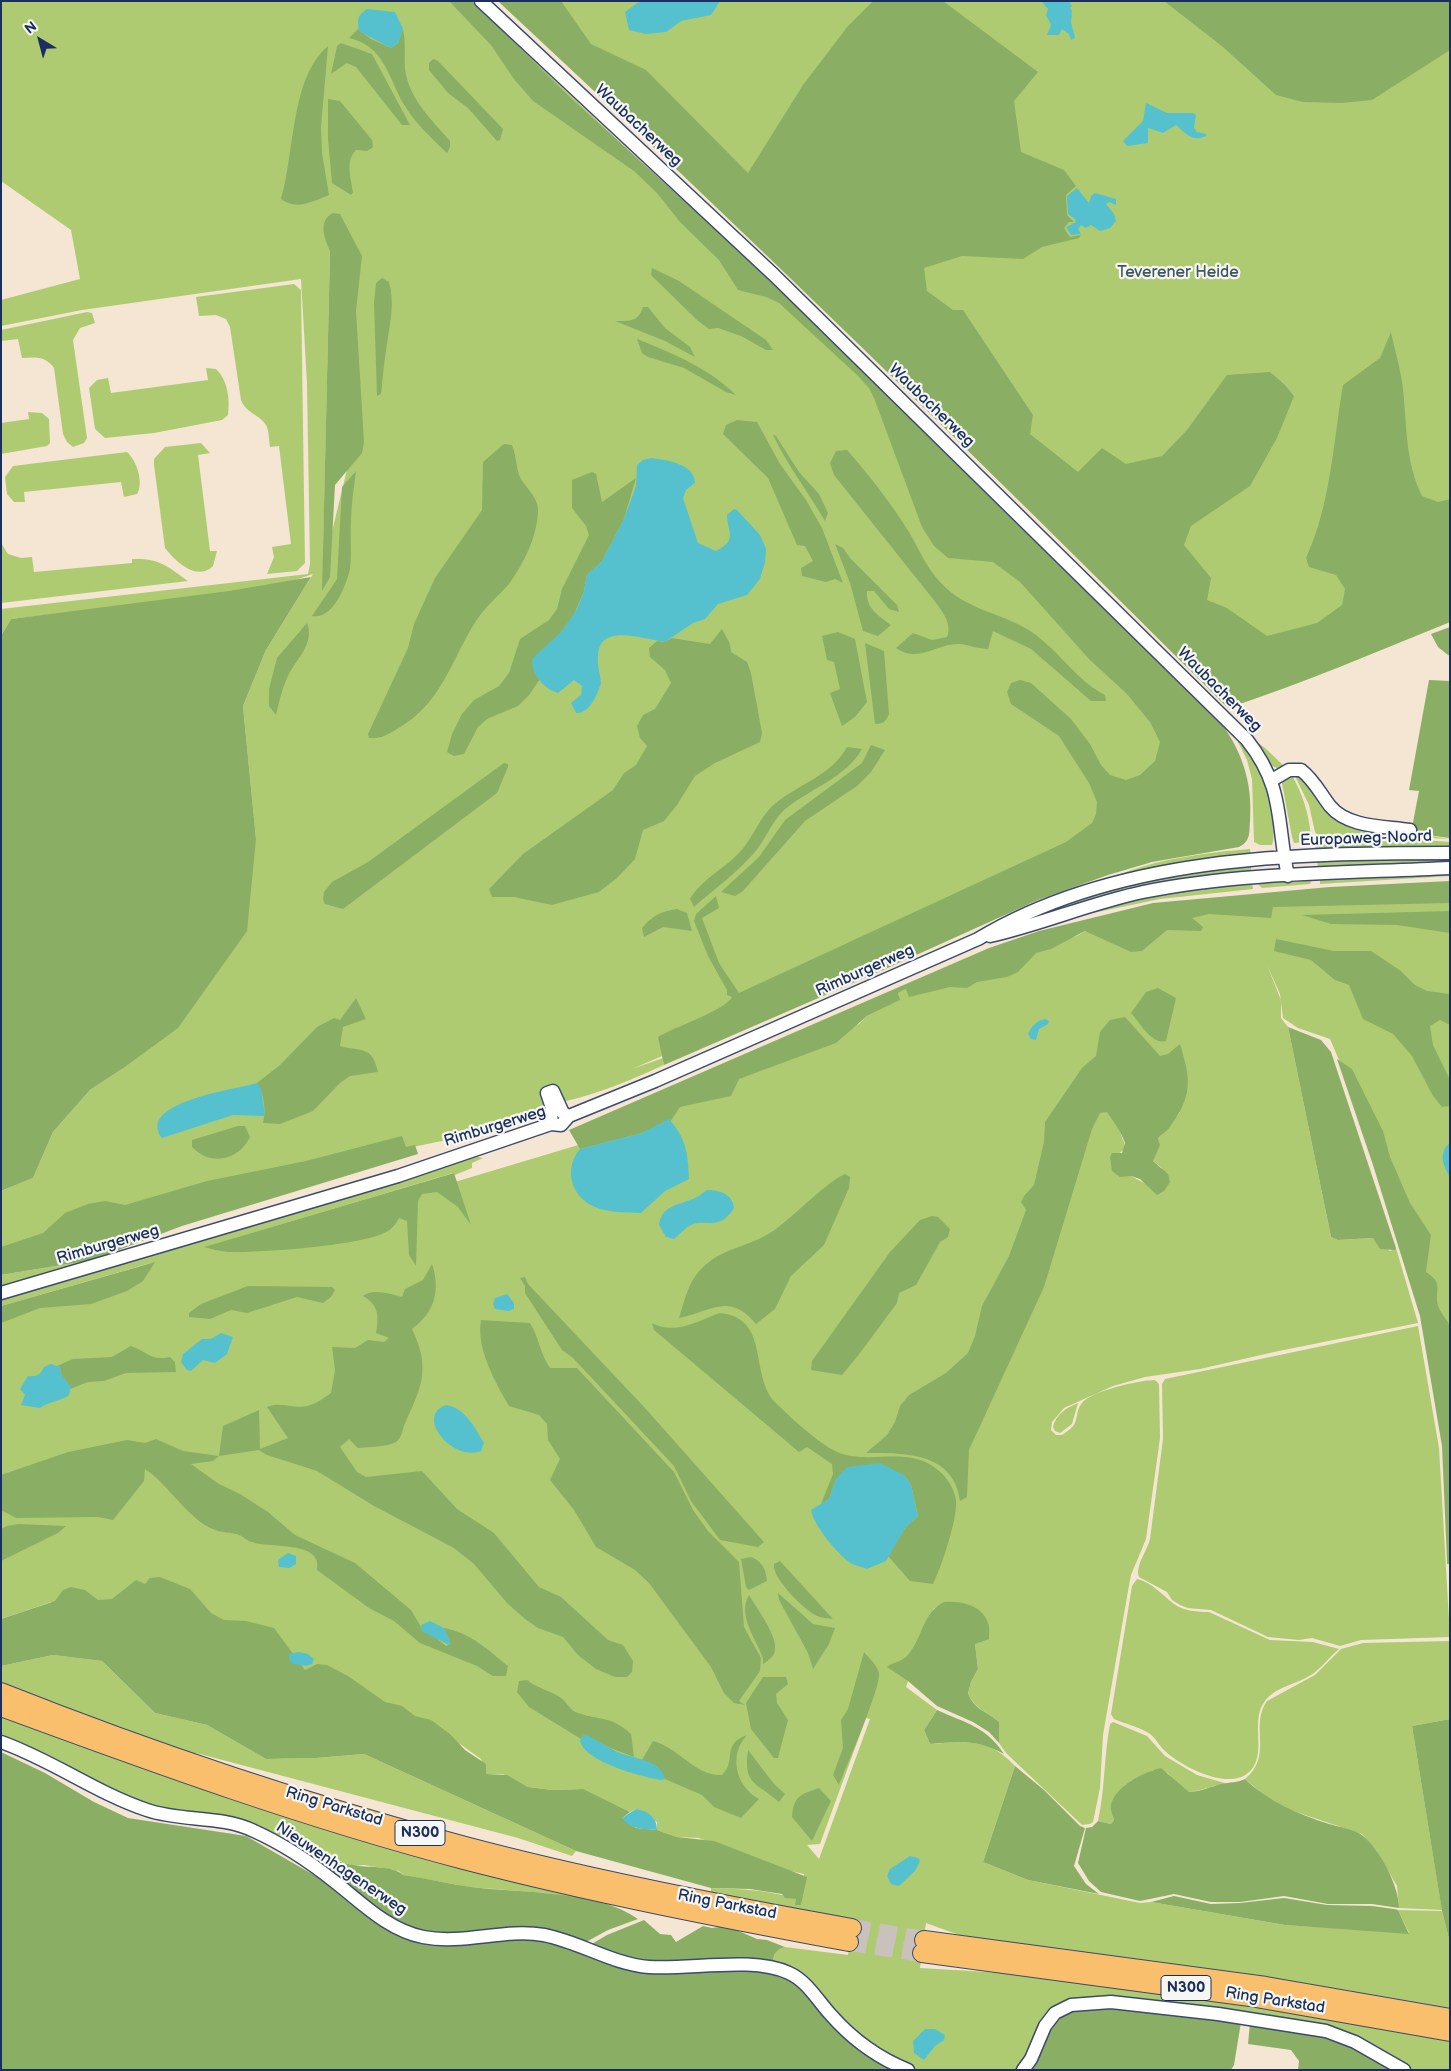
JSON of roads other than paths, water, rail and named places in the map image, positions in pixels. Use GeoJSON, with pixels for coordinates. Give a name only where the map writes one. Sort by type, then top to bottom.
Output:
{"type":"FeatureCollection","features":[{"type":"Feature","properties":{"kind":"highway","name":"Ring Parkstad"},"geometry":{"type":"LineString","coordinates":[[1,1692],[125,1739],[223,1773],[464,1846],[851,1935],[649,1904],[462,1859],[218,1785],[1,1707]]}},
{"type":"Feature","properties":{"kind":"highway","name":"Ring Parkstad"},"geometry":{"type":"LineString","coordinates":[[1450,2018],[1266,1986],[923,1947],[1250,1997],[1450,2032]]}},
{"type":"Feature","properties":{"kind":"street","name":"Waubacherweg"},"geometry":{"type":"LineString","coordinates":[[481,1],[774,275],[1247,740],[1259,755],[1272,780],[1279,805],[1284,858],[1288,876]]}},
{"type":"Feature","properties":{"kind":"street","name":"Europaweg-Noord"},"geometry":{"type":"LineString","coordinates":[[1272,780],[1289,770],[1301,770],[1314,782],[1330,806],[1344,818],[1354,822],[1410,830]]}},
{"type":"Feature","properties":{"kind":"street","name":"Europaweg-Noord"},"geometry":{"type":"LineString","coordinates":[[1284,858],[1374,853],[1450,853]]}},
{"type":"Feature","properties":{"kind":"street","name":"Rimburgerweg"},"geometry":{"type":"LineString","coordinates":[[1,1293],[370,1184],[551,1124],[561,1125],[569,1116],[655,1081],[978,939],[1003,923],[1048,905],[1161,872],[1226,862],[1284,858]]}},
{"type":"Feature","properties":{"kind":"street","name":"Europaweg-Noord"},"geometry":{"type":"LineString","coordinates":[[1288,876],[1450,868]]}},
{"type":"Feature","properties":{"kind":"street","name":"Rimburgerweg"},"geometry":{"type":"LineString","coordinates":[[978,939],[1010,931],[1104,901],[1144,892],[1231,880],[1288,876]]}},
{"type":"Feature","properties":{"kind":"street"},"geometry":{"type":"LineString","coordinates":[[551,1124],[550,1092],[563,1113],[569,1116]]}},
{"type":"Feature","properties":{"kind":"street","name":"Nieuwenhagenerweg"},"geometry":{"type":"LineString","coordinates":[[1,1742],[20,1749],[123,1802],[155,1813],[198,1820],[229,1822],[255,1831],[292,1851],[393,1926],[423,1937],[457,1939],[530,1934],[553,1938],[633,1965],[669,1967],[755,1966],[785,1971],[800,1980],[834,2019],[865,2047],[908,2070]]}},
{"type":"Feature","properties":{"kind":"street"},"geometry":{"type":"LineString","coordinates":[[1023,2070],[1031,2058],[1045,2026],[1055,2013],[1071,2005],[1111,2002],[1218,2014],[1326,2031],[1355,2042],[1404,2070]]}},
{"type":"Feature","properties":{"kind":"water"},"geometry":{"type":"Polygon","coordinates":[[[640,1],[720,1],[711,15],[681,21],[666,32],[646,34],[629,30],[625,12],[640,1]]]}},
{"type":"Feature","properties":{"kind":"water"},"geometry":{"type":"Polygon","coordinates":[[[1069,1],[1072,6],[1070,8],[1072,11],[1071,22],[1075,38],[1071,40],[1069,34],[1062,29],[1059,35],[1047,35],[1051,25],[1046,15],[1048,9],[1042,2],[1069,1]]]}},
{"type":"Feature","properties":{"kind":"water"},"geometry":{"type":"Polygon","coordinates":[[[367,9],[395,12],[403,29],[398,43],[391,48],[359,31],[358,18],[367,9]]]}},
{"type":"Feature","properties":{"kind":"water"},"geometry":{"type":"Polygon","coordinates":[[[1146,103],[1167,113],[1193,113],[1196,115],[1194,128],[1197,132],[1206,134],[1206,136],[1193,138],[1176,125],[1163,133],[1148,128],[1148,143],[1127,146],[1123,141],[1143,121],[1146,103]]]}},
{"type":"Feature","properties":{"kind":"water"},"geometry":{"type":"Polygon","coordinates":[[[1077,188],[1089,203],[1091,196],[1095,193],[1116,199],[1116,205],[1109,202],[1106,204],[1114,214],[1116,221],[1110,228],[1100,231],[1091,225],[1086,228],[1081,225],[1078,229],[1081,234],[1071,235],[1066,227],[1076,222],[1068,214],[1067,196],[1077,188]]]}},
{"type":"Feature","properties":{"kind":"water"},"geometry":{"type":"Polygon","coordinates":[[[651,458],[679,464],[690,471],[694,477],[695,483],[686,490],[683,498],[698,543],[716,551],[723,547],[730,539],[727,515],[734,509],[760,535],[766,549],[765,562],[760,579],[747,595],[718,604],[705,619],[693,623],[665,642],[625,635],[607,639],[601,645],[598,655],[601,683],[598,692],[589,707],[576,713],[571,703],[581,695],[582,686],[574,680],[558,693],[553,691],[539,680],[532,665],[532,659],[562,631],[577,609],[584,591],[587,575],[602,561],[624,519],[636,486],[637,465],[643,460],[651,458]]]}},
{"type":"Feature","properties":{"kind":"water"},"geometry":{"type":"Polygon","coordinates":[[[1045,1019],[1049,1021],[1048,1024],[1039,1029],[1036,1040],[1031,1039],[1028,1034],[1031,1029],[1037,1022],[1045,1019]]]}},
{"type":"Feature","properties":{"kind":"water"},"geometry":{"type":"Polygon","coordinates":[[[257,1083],[261,1088],[265,1116],[233,1115],[162,1138],[158,1126],[163,1115],[175,1106],[192,1099],[257,1083]]]}},
{"type":"Feature","properties":{"kind":"water"},"geometry":{"type":"Polygon","coordinates":[[[669,1119],[683,1139],[688,1161],[689,1179],[665,1191],[641,1213],[600,1209],[580,1197],[575,1190],[571,1174],[572,1165],[580,1149],[642,1133],[669,1119]]]}},
{"type":"Feature","properties":{"kind":"water"},"geometry":{"type":"Polygon","coordinates":[[[1450,1143],[1450,1177],[1445,1168],[1443,1155],[1450,1143]]]}},
{"type":"Feature","properties":{"kind":"water"},"geometry":{"type":"Polygon","coordinates":[[[707,1190],[721,1192],[731,1199],[734,1208],[728,1216],[717,1222],[689,1226],[674,1239],[666,1237],[659,1225],[663,1214],[671,1207],[695,1198],[707,1190]]]}},
{"type":"Feature","properties":{"kind":"water"},"geometry":{"type":"Polygon","coordinates":[[[507,1294],[514,1303],[514,1309],[509,1311],[495,1309],[493,1304],[495,1298],[507,1294]]]}},
{"type":"Feature","properties":{"kind":"water"},"geometry":{"type":"Polygon","coordinates":[[[221,1333],[233,1337],[227,1354],[215,1363],[203,1360],[191,1371],[187,1370],[181,1362],[183,1354],[202,1339],[211,1339],[221,1333]]]}},
{"type":"Feature","properties":{"kind":"water"},"geometry":{"type":"Polygon","coordinates":[[[51,1364],[60,1367],[61,1374],[71,1387],[69,1395],[40,1408],[21,1405],[25,1395],[20,1389],[28,1376],[38,1375],[44,1367],[51,1364]]]}},
{"type":"Feature","properties":{"kind":"water"},"geometry":{"type":"Polygon","coordinates":[[[447,1405],[460,1411],[469,1420],[484,1443],[481,1451],[470,1453],[458,1450],[440,1436],[435,1426],[434,1418],[438,1410],[447,1405]]]}},
{"type":"Feature","properties":{"kind":"water"},"geometry":{"type":"Polygon","coordinates":[[[880,1463],[904,1475],[911,1485],[918,1516],[905,1528],[886,1561],[867,1569],[852,1564],[840,1554],[821,1532],[811,1510],[829,1499],[836,1479],[847,1467],[880,1463]]]}},
{"type":"Feature","properties":{"kind":"water"},"geometry":{"type":"Polygon","coordinates":[[[288,1553],[296,1556],[296,1564],[289,1568],[279,1567],[278,1560],[288,1553]]]}},
{"type":"Feature","properties":{"kind":"water"},"geometry":{"type":"Polygon","coordinates":[[[430,1621],[444,1628],[450,1640],[449,1645],[422,1631],[421,1625],[430,1621]]]}},
{"type":"Feature","properties":{"kind":"water"},"geometry":{"type":"Polygon","coordinates":[[[299,1652],[308,1654],[314,1659],[312,1664],[306,1666],[293,1664],[289,1659],[289,1654],[299,1652]]]}},
{"type":"Feature","properties":{"kind":"water"},"geometry":{"type":"Polygon","coordinates":[[[583,1735],[589,1736],[617,1752],[652,1764],[663,1773],[665,1779],[641,1776],[603,1762],[584,1749],[580,1741],[583,1735]]]}},
{"type":"Feature","properties":{"kind":"water"},"geometry":{"type":"Polygon","coordinates":[[[636,1809],[644,1811],[654,1818],[657,1830],[634,1827],[622,1818],[636,1809]]]}},
{"type":"Feature","properties":{"kind":"water"},"geometry":{"type":"Polygon","coordinates":[[[910,1856],[918,1858],[920,1861],[915,1871],[899,1886],[891,1884],[887,1876],[890,1869],[910,1856]]]}},
{"type":"Feature","properties":{"kind":"water"},"geometry":{"type":"Polygon","coordinates":[[[925,2029],[935,2029],[945,2035],[944,2040],[935,2046],[924,2060],[914,2053],[913,2041],[925,2029]]]}},
{"type":"Feature","properties":{"kind":"tunnel"},"geometry":{"type":"LineString","coordinates":[[852,1928],[924,1940]]}},
{"type":"Feature","properties":{"kind":"tunnel"},"geometry":{"type":"LineString","coordinates":[[849,1942],[922,1953]]}},
{"type":"Feature","properties":{"kind":"park label","name":"Teverener Heide"},"geometry":{"type":"Point","coordinates":[1178,273]}}]}
